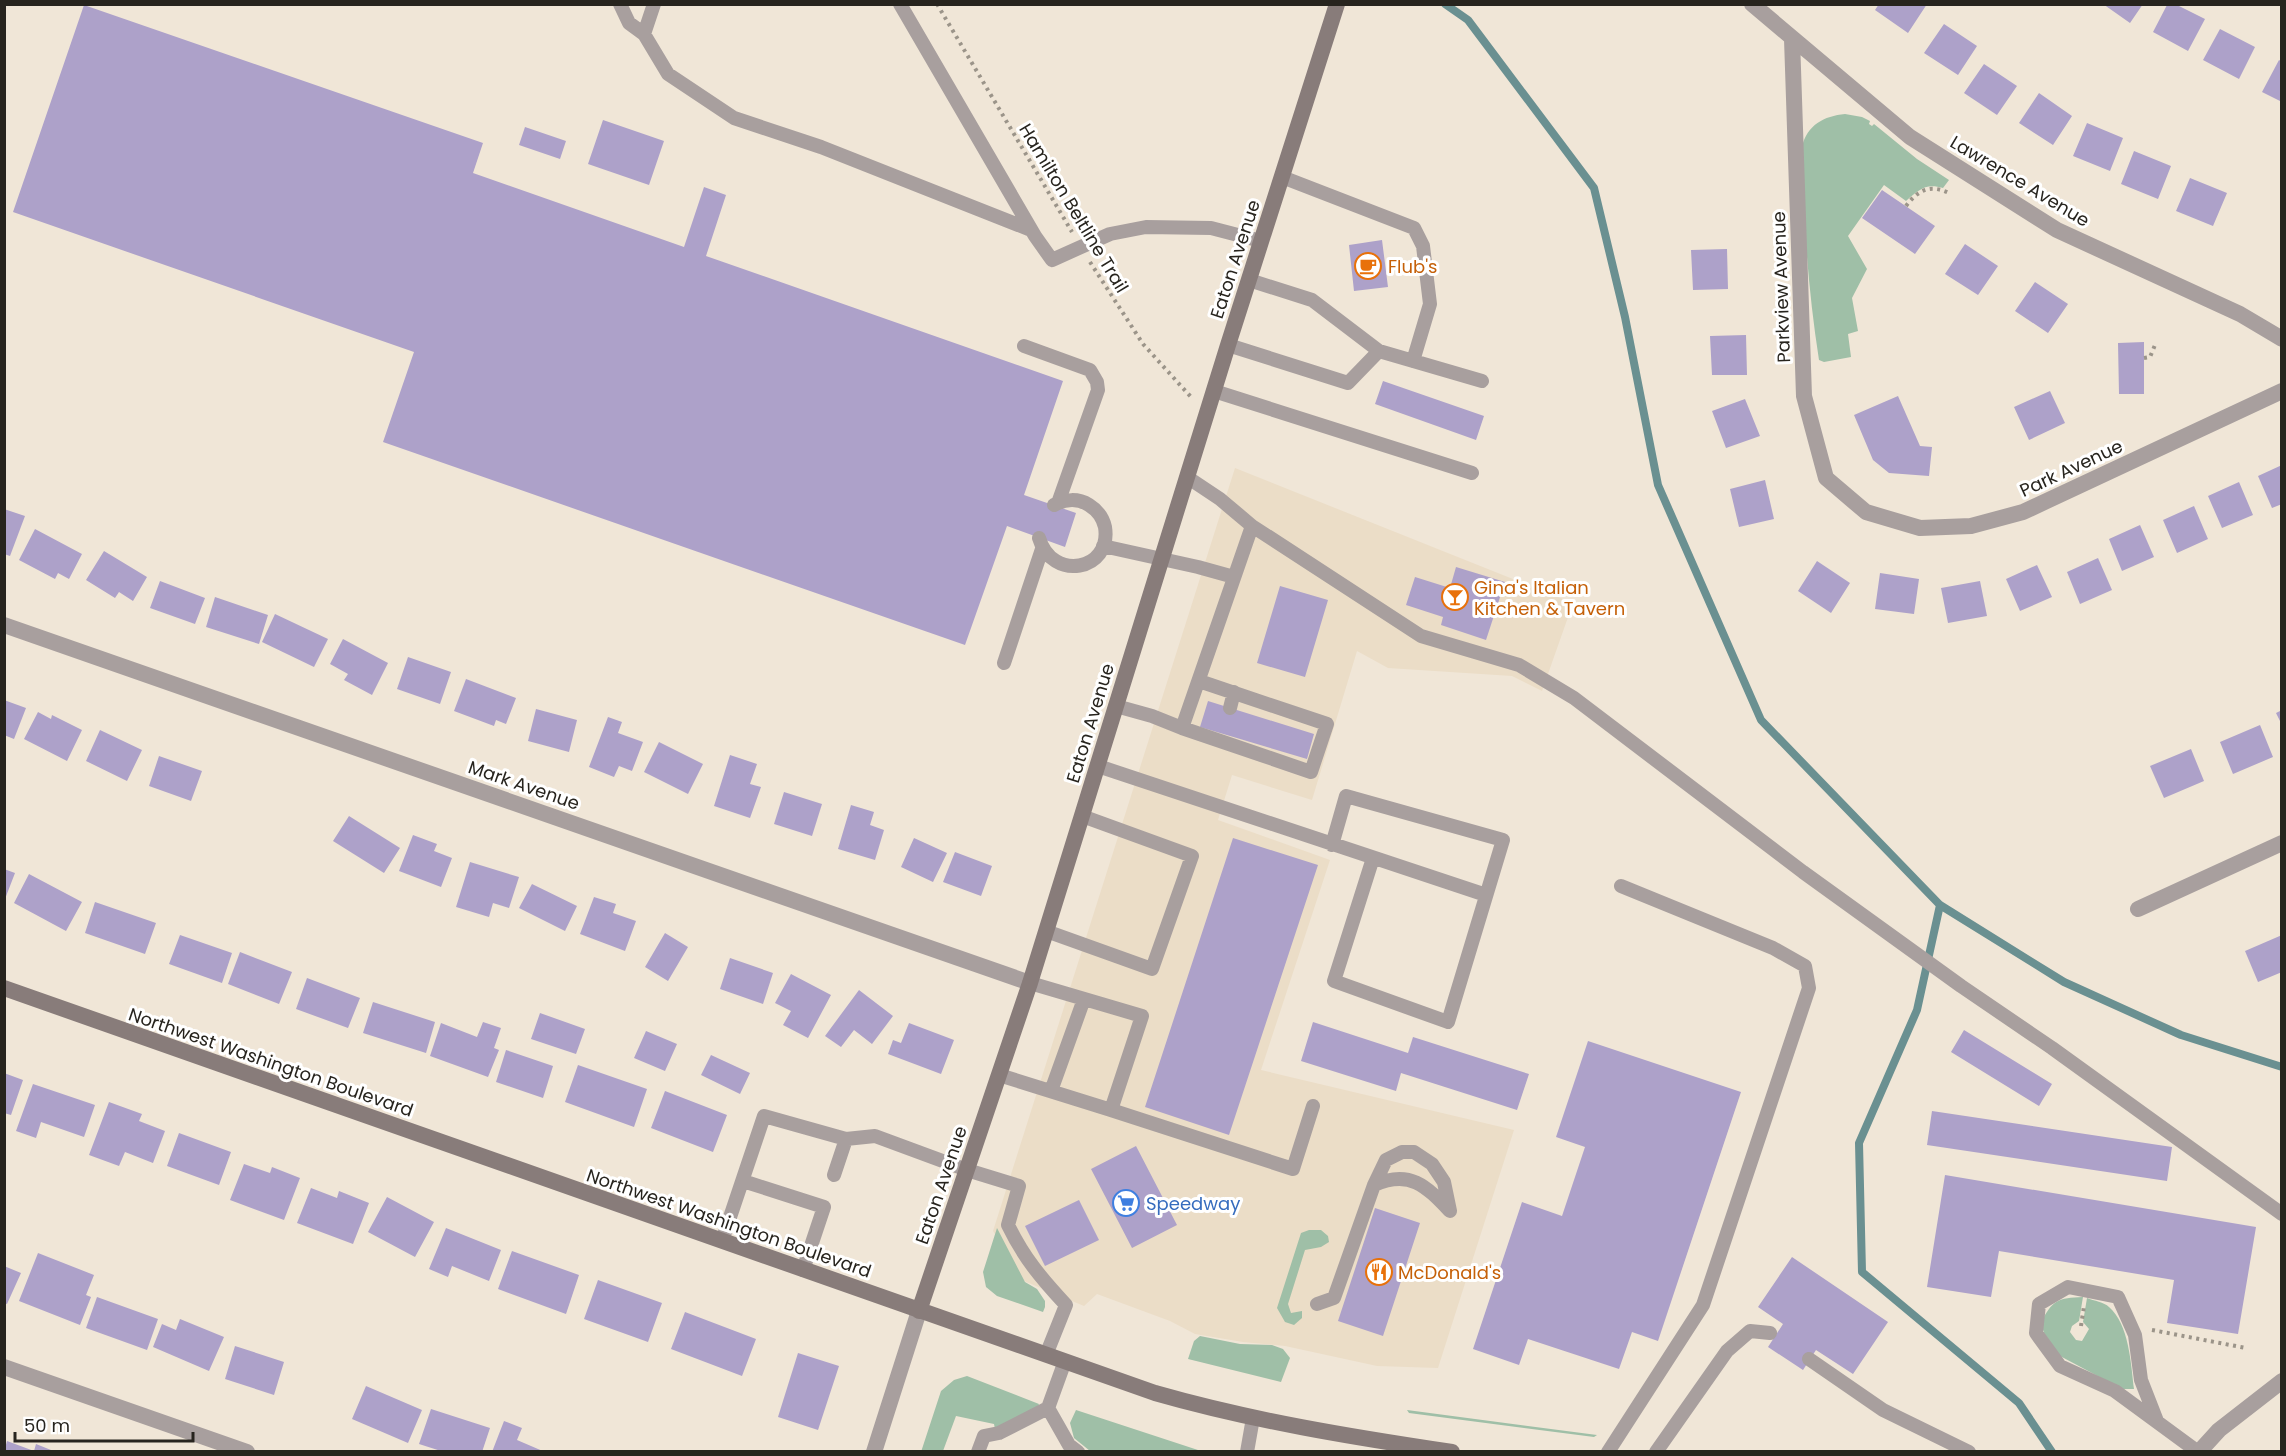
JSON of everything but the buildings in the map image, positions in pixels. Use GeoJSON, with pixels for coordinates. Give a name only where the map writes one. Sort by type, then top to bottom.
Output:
{"type":"FeatureCollection","features":[{"type":"Feature","properties":{"kind":"main road","name":"Eaton Avenue"},"geometry":{"type":"LineString","coordinates":[[919,1311],[1030,983],[1161,558],[1336,5]]}},
{"type":"Feature","properties":{"kind":"main road","name":"Northwest Washington Boulevard"},"geometry":{"type":"LineString","coordinates":[[4,988],[1155,1393],[1214,1410],[1253,1418],[1355,1438],[1452,1452]]}},
{"type":"Feature","properties":{"kind":"street","name":"Lawrence Avenue"},"geometry":{"type":"LineString","coordinates":[[1752,4],[1910,138],[2057,230],[2240,314],[2282,339]]}},
{"type":"Feature","properties":{"kind":"street","name":"Parkview Avenue"},"geometry":{"type":"LineString","coordinates":[[1792,39],[1804,396],[1826,478],[1866,512]]}},
{"type":"Feature","properties":{"kind":"street","name":"Park Avenue"},"geometry":{"type":"LineString","coordinates":[[1866,512],[1920,528],[1971,526],[2023,512],[2282,391]]}},
{"type":"Feature","properties":{"kind":"street","name":"Mark Avenue"},"geometry":{"type":"LineString","coordinates":[[4,625],[1030,983]]}},
{"type":"Feature","properties":{"kind":"street"},"geometry":{"type":"LineString","coordinates":[[2138,909],[2282,843]]}},
{"type":"Feature","properties":{"kind":"street","name":"Eaton Avenue"},"geometry":{"type":"LineString","coordinates":[[874,1452],[919,1311]]}},
{"type":"Feature","properties":{"kind":"street"},"geometry":{"type":"LineString","coordinates":[[4,1367],[247,1452]]}},
{"type":"Feature","properties":{"kind":"street"},"geometry":{"type":"LineString","coordinates":[[2199,1452],[2219,1430],[2278,1389]]}},
{"type":"Feature","properties":{"kind":"lane"},"geometry":{"type":"LineString","coordinates":[[620,4],[629,23],[644,34],[668,74],[734,118],[821,147],[1032,230]]}},
{"type":"Feature","properties":{"kind":"lane"},"geometry":{"type":"LineString","coordinates":[[644,34],[654,4]]}},
{"type":"Feature","properties":{"kind":"lane"},"geometry":{"type":"LineString","coordinates":[[900,4],[1052,261],[1110,234],[1158,226],[1210,228],[1262,241]]}},
{"type":"Feature","properties":{"kind":"lane"},"geometry":{"type":"LineString","coordinates":[[1282,177],[1414,228],[1423,246],[1430,304],[1413,361]]}},
{"type":"Feature","properties":{"kind":"lane"},"geometry":{"type":"LineString","coordinates":[[1249,280],[1312,300],[1379,351],[1482,381]]}},
{"type":"Feature","properties":{"kind":"lane"},"geometry":{"type":"LineString","coordinates":[[1228,345],[1348,383],[1379,351]]}},
{"type":"Feature","properties":{"kind":"lane"},"geometry":{"type":"LineString","coordinates":[[1004,663],[1041,543],[1049,557],[1058,564],[1068,567],[1089,562],[1104,546],[1106,535],[1099,513],[1091,506],[1080,501],[1069,500],[1056,504],[1098,390],[1097,382],[1090,370],[1024,346]]}},
{"type":"Feature","properties":{"kind":"lane"},"geometry":{"type":"LineString","coordinates":[[1214,391],[1472,473]]}},
{"type":"Feature","properties":{"kind":"lane"},"geometry":{"type":"LineString","coordinates":[[1187,477],[1220,499],[1252,526],[1421,636],[1519,665],[1574,698],[1960,986],[2052,1048],[2282,1214]]}},
{"type":"Feature","properties":{"kind":"lane"},"geometry":{"type":"LineString","coordinates":[[1182,728],[1252,526]]}},
{"type":"Feature","properties":{"kind":"lane"},"geometry":{"type":"LineString","coordinates":[[1104,546],[1234,577]]}},
{"type":"Feature","properties":{"kind":"lane"},"geometry":{"type":"LineString","coordinates":[[1116,706],[1152,716],[1182,728],[1253,747],[1311,772],[1328,724],[1199,681]]}},
{"type":"Feature","properties":{"kind":"lane"},"geometry":{"type":"LineString","coordinates":[[1230,708],[1234,692]]}},
{"type":"Feature","properties":{"kind":"lane"},"geometry":{"type":"LineString","coordinates":[[1263,718],[1267,704]]}},
{"type":"Feature","properties":{"kind":"lane"},"geometry":{"type":"LineString","coordinates":[[1288,726],[1292,712]]}},
{"type":"Feature","properties":{"kind":"lane"},"geometry":{"type":"LineString","coordinates":[[1098,766],[1486,896]]}},
{"type":"Feature","properties":{"kind":"lane"},"geometry":{"type":"LineString","coordinates":[[1332,845],[1346,796],[1503,840],[1448,1022],[1334,981],[1374,858]]}},
{"type":"Feature","properties":{"kind":"lane"},"geometry":{"type":"LineString","coordinates":[[1046,932],[1152,969],[1192,856],[1082,816]]}},
{"type":"Feature","properties":{"kind":"lane"},"geometry":{"type":"LineString","coordinates":[[1608,1452],[1703,1305],[1809,988],[1805,966],[1773,948],[1621,886]]}},
{"type":"Feature","properties":{"kind":"lane"},"geometry":{"type":"LineString","coordinates":[[1030,983],[1142,1016],[1111,1110]]}},
{"type":"Feature","properties":{"kind":"lane"},"geometry":{"type":"LineString","coordinates":[[1051,1091],[1084,999]]}},
{"type":"Feature","properties":{"kind":"lane"},"geometry":{"type":"LineString","coordinates":[[999,1075],[1293,1170],[1313,1106]]}},
{"type":"Feature","properties":{"kind":"lane"},"geometry":{"type":"LineString","coordinates":[[722,1242],[764,1116],[846,1139],[875,1136],[1019,1186],[1008,1225],[1021,1252],[1039,1277],[1066,1305],[1046,1355]]}},
{"type":"Feature","properties":{"kind":"lane"},"geometry":{"type":"LineString","coordinates":[[834,1175],[846,1139]]}},
{"type":"Feature","properties":{"kind":"lane"},"geometry":{"type":"LineString","coordinates":[[1317,1304],[1334,1299],[1374,1185],[1386,1160],[1402,1152],[1414,1152],[1432,1164],[1444,1182],[1450,1211],[1431,1192],[1413,1181],[1390,1178],[1374,1185]]}},
{"type":"Feature","properties":{"kind":"lane"},"geometry":{"type":"LineString","coordinates":[[743,1181],[826,1202],[803,1270]]}},
{"type":"Feature","properties":{"kind":"lane"},"geometry":{"type":"LineString","coordinates":[[2157,1421],[2141,1380],[2135,1335],[2118,1297],[2068,1287],[2039,1304],[2036,1333],[2060,1366],[2115,1391],[2199,1452]]}},
{"type":"Feature","properties":{"kind":"lane"},"geometry":{"type":"LineString","coordinates":[[1656,1452],[1727,1351],[1750,1331],[1770,1333]]}},
{"type":"Feature","properties":{"kind":"lane"},"geometry":{"type":"LineString","coordinates":[[1809,1359],[1884,1410],[1969,1452]]}},
{"type":"Feature","properties":{"kind":"lane"},"geometry":{"type":"LineString","coordinates":[[978,1452],[984,1436],[999,1433],[1048,1408],[1065,1361]]}},
{"type":"Feature","properties":{"kind":"lane"},"geometry":{"type":"LineString","coordinates":[[1048,1408],[1069,1445],[1078,1452]]}},
{"type":"Feature","properties":{"kind":"lane"},"geometry":{"type":"LineString","coordinates":[[1247,1452],[1253,1418]]}},
{"type":"Feature","properties":{"kind":"path","name":"Hamilton Beltline Trail"},"geometry":{"type":"LineString","coordinates":[[938,4],[1081,247],[1143,344],[1176,383],[1207,412]]}},
{"type":"Feature","properties":{"kind":"path"},"geometry":{"type":"LineString","coordinates":[[1906,206],[1912,198],[1925,189],[1934,188],[1949,193]]}},
{"type":"Feature","properties":{"kind":"path"},"geometry":{"type":"LineString","coordinates":[[2144,358],[2150,357],[2155,345]]}},
{"type":"Feature","properties":{"kind":"path"},"geometry":{"type":"LineString","coordinates":[[2156,1331],[2246,1348]]}},
{"type":"Feature","properties":{"kind":"shaded area"},"geometry":{"type":"Polygon","coordinates":[[[1235,468],[1573,603],[1542,691],[1512,676],[1388,668],[1357,651],[1312,800],[1232,775],[1218,820],[1330,860],[1261,1070],[1514,1130],[1438,1368],[1377,1366],[1285,1346],[1195,1334],[1170,1321],[1097,1294],[1084,1306],[1024,1281],[993,1231],[1235,468]]]}},
{"type":"Feature","properties":{"kind":"green space"},"geometry":{"type":"Polygon","coordinates":[[[1845,114],[1870,121],[1869,124],[1872,126],[1874,124],[1917,159],[1949,180],[1943,188],[1927,187],[1906,201],[1884,185],[1848,236],[1867,269],[1852,298],[1858,331],[1848,334],[1851,357],[1824,362],[1819,360],[1809,280],[1802,147],[1804,139],[1817,123],[1845,114]]]}},
{"type":"Feature","properties":{"kind":"green space"},"geometry":{"type":"Polygon","coordinates":[[[997,1228],[1025,1282],[1037,1289],[1045,1301],[1043,1312],[997,1296],[986,1287],[983,1272],[997,1228]]]}},
{"type":"Feature","properties":{"kind":"green space"},"geometry":{"type":"Polygon","coordinates":[[[1321,1230],[1328,1236],[1329,1242],[1321,1247],[1305,1250],[1288,1304],[1291,1313],[1302,1311],[1302,1318],[1294,1325],[1285,1322],[1277,1308],[1301,1233],[1321,1230]]]}},
{"type":"Feature","properties":{"kind":"green space"},"geometry":{"type":"Polygon","coordinates":[[[2083,1297],[2079,1321],[2072,1326],[2070,1332],[2076,1340],[2082,1341],[2089,1329],[2083,1322],[2087,1298],[2109,1307],[2116,1314],[2125,1334],[2134,1389],[2122,1389],[2060,1356],[2044,1333],[2041,1323],[2053,1305],[2067,1298],[2083,1297]]]}},
{"type":"Feature","properties":{"kind":"green space"},"geometry":{"type":"Polygon","coordinates":[[[1200,1336],[1240,1344],[1272,1345],[1283,1349],[1290,1358],[1281,1382],[1188,1359],[1194,1341],[1200,1336]]]}},
{"type":"Feature","properties":{"kind":"green space"},"geometry":{"type":"Polygon","coordinates":[[[967,1376],[1039,1404],[1036,1411],[995,1429],[994,1424],[956,1416],[943,1451],[921,1452],[941,1391],[954,1380],[967,1376]]]}},
{"type":"Feature","properties":{"kind":"green space"},"geometry":{"type":"Polygon","coordinates":[[[1076,1410],[1201,1451],[1090,1451],[1074,1438],[1070,1423],[1076,1410]]]}},
{"type":"Feature","properties":{"kind":"green space"},"geometry":{"type":"Polygon","coordinates":[[[1407,1410],[1597,1435],[1594,1437],[1409,1413],[1407,1410]]]}},
{"type":"Feature","properties":{"kind":"waterway"},"geometry":{"type":"LineString","coordinates":[[1445,4],[1468,20],[1594,188],[1625,317],[1658,485],[1761,720],[1940,905],[2064,982],[2181,1035],[2282,1067]]}},
{"type":"Feature","properties":{"kind":"waterway"},"geometry":{"type":"LineString","coordinates":[[1940,905],[1917,1010],[1859,1143],[1862,1272],[2019,1403],[2052,1452]]}},
{"type":"Feature","properties":{"kind":"place","name":"Flub's"},"geometry":{"type":"Point","coordinates":[1368,266]}},
{"type":"Feature","properties":{"kind":"place","name":"Gina's Italian Kitchen & Tavern"},"geometry":{"type":"Point","coordinates":[1455,597]}},
{"type":"Feature","properties":{"kind":"place","name":"Speedway"},"geometry":{"type":"Point","coordinates":[1126,1203]}},
{"type":"Feature","properties":{"kind":"place","name":"McDonald's"},"geometry":{"type":"Point","coordinates":[1379,1272]}}]}
